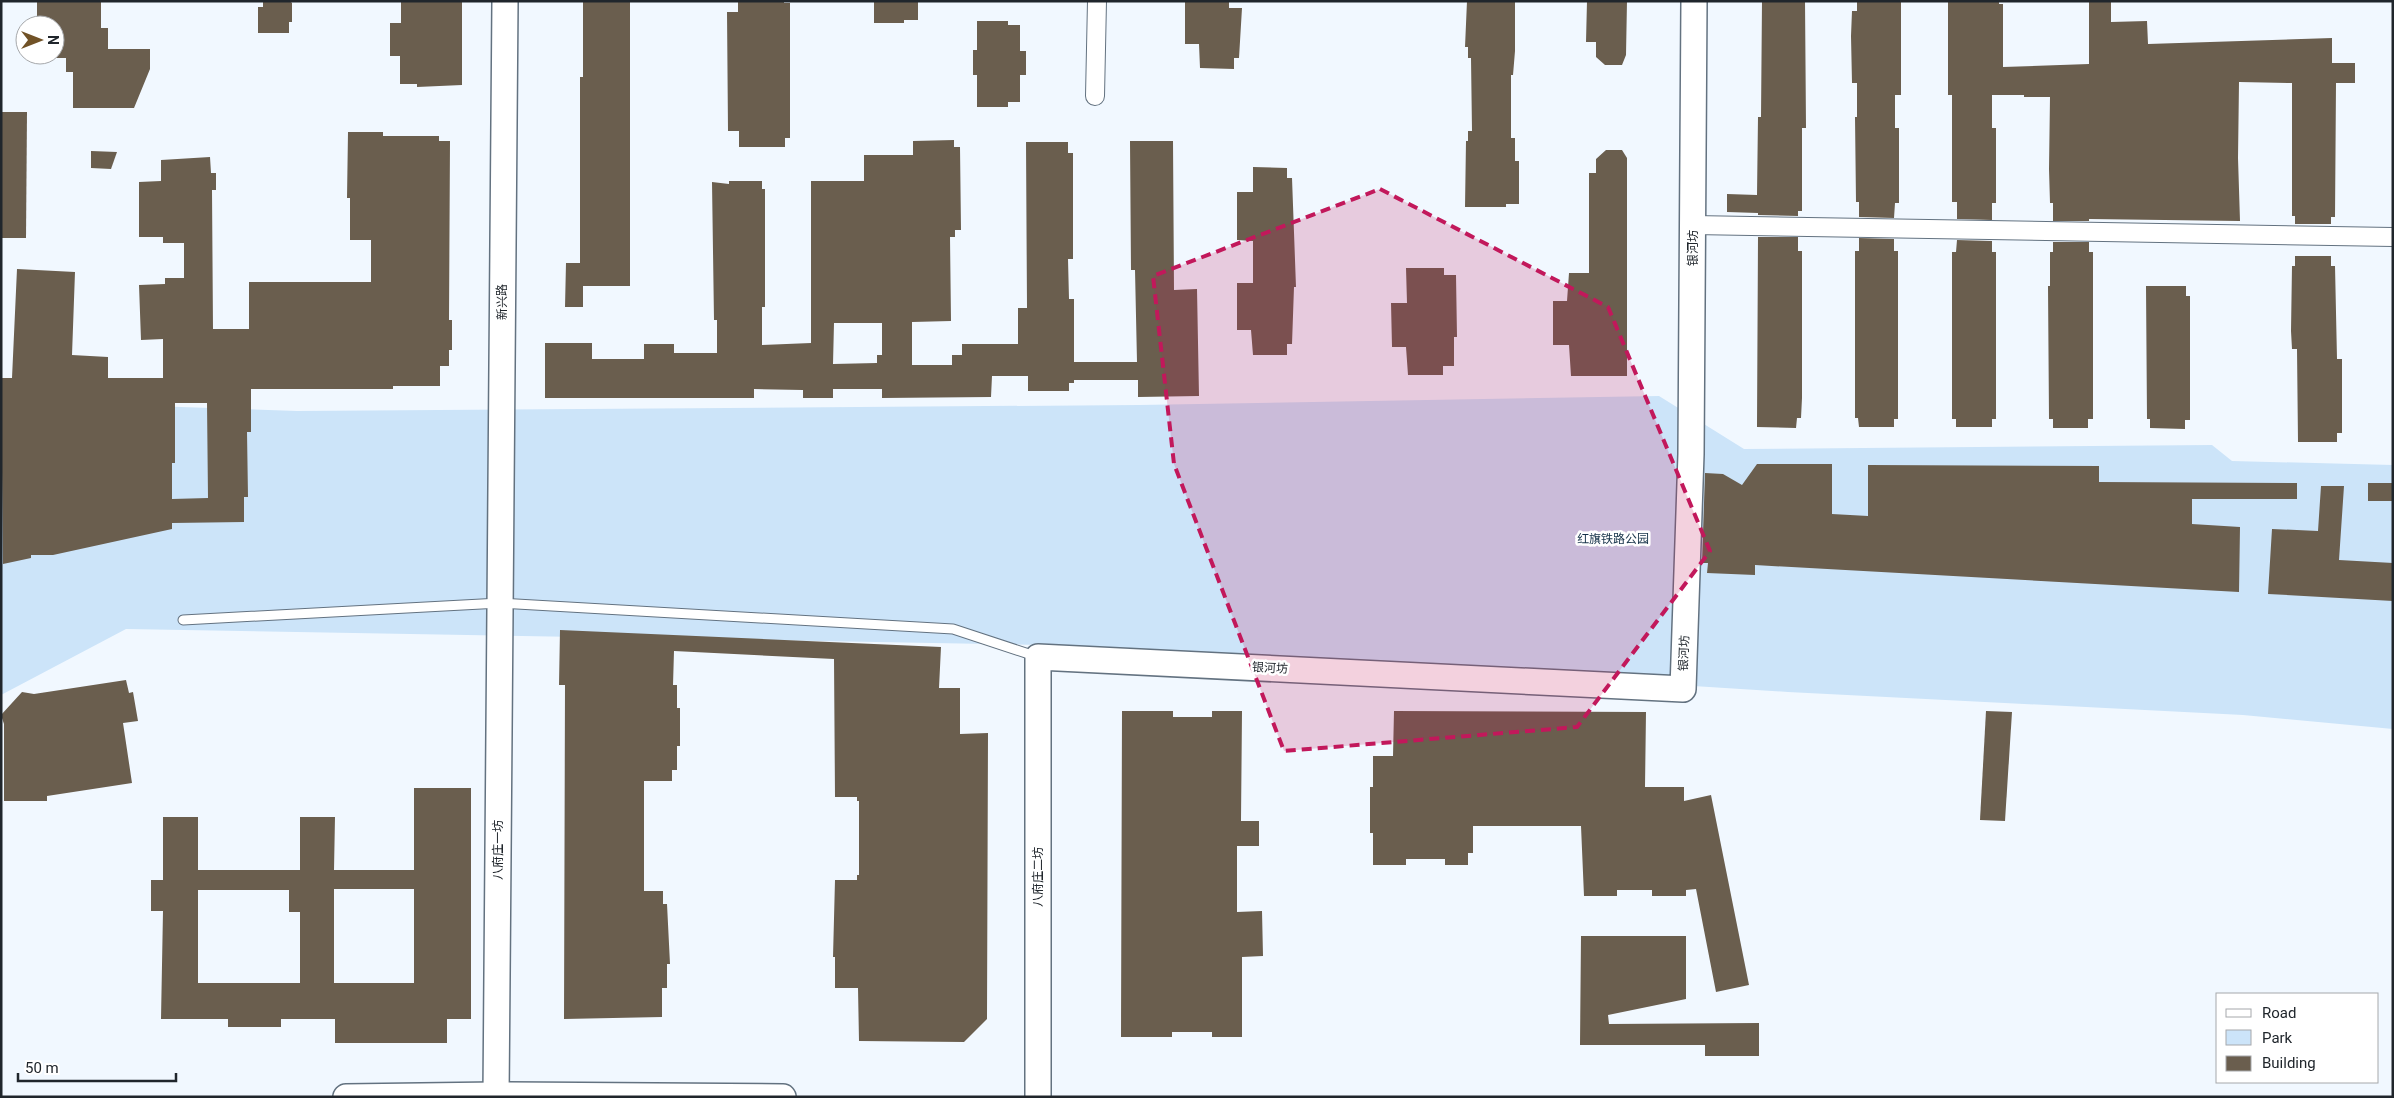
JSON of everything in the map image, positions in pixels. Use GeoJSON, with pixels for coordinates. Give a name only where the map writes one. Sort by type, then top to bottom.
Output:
{"type":"FeatureCollection","features":[{"type":"Feature","properties":{"kind":"street","name":"新兴路"},"geometry":{"type":"LineString","coordinates":[[500,603],[504,1]]}},
{"type":"Feature","properties":{"kind":"street"},"geometry":{"type":"LineString","coordinates":[[1094,96],[1097,1]]}},
{"type":"Feature","properties":{"kind":"street","name":"银河坊"},"geometry":{"type":"LineString","coordinates":[[1038,657],[1683,689],[1692,454],[1694,1]]}},
{"type":"Feature","properties":{"kind":"street"},"geometry":{"type":"LineString","coordinates":[[1693,225],[2393,237]]}},
{"type":"Feature","properties":{"kind":"street","name":"八府庄一坊"},"geometry":{"type":"LineString","coordinates":[[496,1096],[500,603]]}},
{"type":"Feature","properties":{"kind":"street","name":"八府庄二坊"},"geometry":{"type":"LineString","coordinates":[[1038,657],[1038,1097]]}},
{"type":"Feature","properties":{"kind":"street"},"geometry":{"type":"LineString","coordinates":[[346,1097],[783,1097]]}},
{"type":"Feature","properties":{"kind":"lane"},"geometry":{"type":"LineString","coordinates":[[183,620],[500,603],[953,629],[1038,657]]}},
{"type":"Feature","properties":{"kind":"highlighted area"},"geometry":{"type":"Polygon","coordinates":[[[1380,189],[1608,307],[1710,551],[1577,727],[1284,751],[1174,464],[1153,276],[1380,189]]]}},
{"type":"Feature","properties":{"kind":"green space","name":"红旗铁路公园"},"geometry":{"type":"Polygon","coordinates":[[[1659,396],[1744,449],[2212,445],[2232,461],[2393,465],[2393,729],[2243,715],[1788,692],[1042,645],[126,629],[1,695],[1,401],[297,411],[1139,405],[1659,396]]]}},
{"type":"Feature","properties":{"kind":"building"},"geometry":{"type":"Polygon","coordinates":[[[37,1],[101,1],[101,28],[108,28],[108,49],[150,49],[150,69],[134,108],[73,108],[73,72],[66,72],[65,15],[37,15],[37,1]]]}},
{"type":"Feature","properties":{"kind":"building"},"geometry":{"type":"Polygon","coordinates":[[[263,1],[290,1],[292,3],[292,22],[289,22],[289,33],[258,33],[258,7],[263,7],[263,1]]]}},
{"type":"Feature","properties":{"kind":"building"},"geometry":{"type":"Polygon","coordinates":[[[401,1],[462,1],[462,85],[417,87],[417,84],[400,84],[400,56],[390,56],[390,23],[401,23],[401,1]]]}},
{"type":"Feature","properties":{"kind":"building"},"geometry":{"type":"Polygon","coordinates":[[[583,1],[630,1],[630,286],[583,286],[583,307],[565,307],[566,263],[580,263],[580,77],[583,77],[583,1]]]}},
{"type":"Feature","properties":{"kind":"building"},"geometry":{"type":"Polygon","coordinates":[[[738,1],[784,1],[784,3],[790,3],[790,138],[785,138],[785,147],[739,147],[739,131],[728,131],[727,12],[738,12],[738,1]]]}},
{"type":"Feature","properties":{"kind":"building"},"geometry":{"type":"Polygon","coordinates":[[[874,1],[918,1],[918,20],[904,20],[904,23],[874,23],[874,1]]]}},
{"type":"Feature","properties":{"kind":"building"},"geometry":{"type":"Polygon","coordinates":[[[1185,1],[1229,1],[1229,8],[1242,8],[1239,58],[1234,58],[1234,69],[1200,68],[1199,44],[1185,44],[1185,1]]]}},
{"type":"Feature","properties":{"kind":"building"},"geometry":{"type":"Polygon","coordinates":[[[1467,1],[1515,1],[1515,51],[1513,75],[1511,75],[1511,138],[1515,138],[1515,161],[1519,161],[1519,204],[1506,204],[1506,207],[1465,207],[1466,141],[1468,141],[1468,131],[1472,131],[1471,58],[1468,58],[1468,47],[1465,47],[1467,1]]]}},
{"type":"Feature","properties":{"kind":"building"},"geometry":{"type":"Polygon","coordinates":[[[1587,1],[1627,1],[1626,55],[1622,65],[1605,65],[1596,57],[1596,42],[1586,42],[1587,1]]]}},
{"type":"Feature","properties":{"kind":"building"},"geometry":{"type":"Polygon","coordinates":[[[1762,1],[1805,1],[1806,128],[1802,128],[1802,211],[1798,211],[1798,216],[1727,212],[1727,194],[1757,195],[1758,117],[1761,117],[1762,1]]]}},
{"type":"Feature","properties":{"kind":"building"},"geometry":{"type":"Polygon","coordinates":[[[1857,1],[1901,1],[1901,95],[1895,95],[1895,128],[1899,128],[1899,203],[1895,203],[1894,218],[1859,217],[1859,202],[1856,202],[1855,117],[1857,117],[1857,83],[1852,83],[1851,36],[1852,11],[1857,11],[1857,1]]]}},
{"type":"Feature","properties":{"kind":"building"},"geometry":{"type":"Polygon","coordinates":[[[1948,1],[1999,1],[1999,4],[2003,4],[2003,67],[2089,64],[2089,1],[2111,1],[2111,22],[2147,21],[2148,44],[2332,38],[2332,63],[2355,63],[2355,83],[2336,83],[2335,217],[2331,217],[2331,224],[2295,224],[2295,216],[2292,216],[2292,83],[2239,82],[2238,158],[2240,221],[2089,219],[2089,221],[2053,221],[2053,203],[2050,203],[2049,169],[2050,97],[2024,97],[2024,95],[1992,95],[1992,128],[1996,128],[1996,203],[1992,203],[1992,220],[1957,219],[1957,202],[1952,202],[1952,95],[1948,95],[1948,1]]]}},
{"type":"Feature","properties":{"kind":"building"},"geometry":{"type":"Polygon","coordinates":[[[977,21],[1008,21],[1008,25],[1020,25],[1020,51],[1026,51],[1026,75],[1020,75],[1020,102],[1008,102],[1008,107],[977,107],[977,75],[973,75],[973,50],[977,50],[977,21]]]}},
{"type":"Feature","properties":{"kind":"building"},"geometry":{"type":"Polygon","coordinates":[[[1,112],[27,112],[26,238],[1,238],[1,112]]]}},
{"type":"Feature","properties":{"kind":"building"},"geometry":{"type":"Polygon","coordinates":[[[348,132],[383,132],[383,136],[439,136],[439,141],[450,141],[449,320],[452,320],[452,350],[449,350],[449,366],[440,366],[440,386],[393,386],[393,389],[251,389],[251,432],[247,432],[248,497],[244,497],[244,522],[172,523],[172,529],[53,555],[31,555],[31,558],[3,564],[1,378],[12,378],[17,269],[75,272],[72,355],[108,357],[108,378],[163,378],[163,339],[141,340],[139,285],[165,284],[165,278],[184,278],[184,243],[163,243],[163,237],[139,237],[139,182],[161,181],[161,160],[210,157],[211,173],[216,173],[216,190],[212,190],[213,329],[249,329],[249,282],[371,282],[371,240],[350,240],[350,198],[347,198],[348,132]],[[175,403],[175,463],[172,463],[172,499],[208,498],[207,403],[175,403]]]}},
{"type":"Feature","properties":{"kind":"building"},"geometry":{"type":"Polygon","coordinates":[[[954,140],[954,147],[960,147],[961,230],[955,230],[955,237],[950,237],[951,321],[912,322],[912,365],[952,365],[952,355],[962,355],[962,344],[1018,344],[1018,308],[1027,308],[1026,142],[1068,142],[1068,153],[1073,153],[1073,259],[1068,259],[1069,299],[1074,299],[1074,362],[1137,362],[1135,270],[1131,270],[1130,141],[1173,141],[1174,290],[1197,289],[1199,396],[1138,397],[1138,380],[1074,380],[1074,383],[1069,383],[1069,391],[1028,391],[1028,376],[992,376],[991,397],[882,398],[882,389],[833,389],[833,398],[803,398],[803,390],[754,389],[754,398],[545,398],[545,343],[592,343],[592,359],[644,359],[644,344],[674,344],[674,353],[717,353],[717,320],[714,320],[712,182],[729,184],[729,181],[762,181],[762,189],[765,189],[765,307],[762,307],[762,345],[811,343],[811,181],[864,181],[864,155],[913,155],[913,141],[954,140]],[[834,323],[833,364],[877,363],[877,355],[882,355],[882,323],[834,323]]]}},
{"type":"Feature","properties":{"kind":"building"},"geometry":{"type":"Polygon","coordinates":[[[1606,150],[1622,150],[1627,158],[1627,376],[1571,376],[1569,345],[1553,345],[1553,301],[1567,301],[1569,273],[1589,273],[1589,173],[1596,173],[1596,159],[1606,150]]]}},
{"type":"Feature","properties":{"kind":"building"},"geometry":{"type":"Polygon","coordinates":[[[91,151],[117,152],[111,169],[91,168],[91,151]]]}},
{"type":"Feature","properties":{"kind":"building"},"geometry":{"type":"Polygon","coordinates":[[[1253,167],[1287,168],[1287,178],[1292,178],[1296,287],[1294,287],[1292,344],[1287,344],[1287,355],[1253,355],[1251,330],[1237,330],[1237,283],[1253,283],[1253,241],[1237,240],[1237,192],[1253,192],[1253,167]]]}},
{"type":"Feature","properties":{"kind":"building"},"geometry":{"type":"Polygon","coordinates":[[[1758,237],[1798,237],[1798,251],[1802,251],[1802,398],[1801,418],[1797,418],[1796,428],[1757,427],[1758,237]]]}},
{"type":"Feature","properties":{"kind":"building"},"geometry":{"type":"Polygon","coordinates":[[[1859,238],[1894,239],[1894,251],[1898,251],[1898,419],[1894,419],[1894,427],[1859,427],[1858,418],[1855,418],[1855,251],[1859,251],[1859,238]]]}},
{"type":"Feature","properties":{"kind":"building"},"geometry":{"type":"Polygon","coordinates":[[[1957,240],[1992,241],[1992,252],[1996,252],[1996,419],[1992,419],[1992,427],[1956,427],[1956,419],[1952,419],[1952,252],[1956,252],[1957,240]]]}},
{"type":"Feature","properties":{"kind":"building"},"geometry":{"type":"Polygon","coordinates":[[[2053,242],[2089,242],[2089,252],[2093,252],[2093,419],[2088,419],[2088,428],[2053,428],[2053,419],[2049,419],[2048,286],[2050,286],[2050,252],[2053,252],[2053,242]]]}},
{"type":"Feature","properties":{"kind":"building"},"geometry":{"type":"Polygon","coordinates":[[[2295,256],[2331,256],[2331,266],[2335,266],[2337,359],[2342,359],[2342,433],[2337,433],[2337,442],[2298,442],[2297,349],[2292,349],[2291,331],[2292,266],[2295,266],[2295,256]]]}},
{"type":"Feature","properties":{"kind":"building"},"geometry":{"type":"Polygon","coordinates":[[[1406,268],[1444,268],[1444,275],[1456,275],[1457,337],[1454,337],[1454,366],[1443,366],[1443,375],[1408,375],[1406,347],[1392,347],[1391,303],[1407,303],[1406,268]]]}},
{"type":"Feature","properties":{"kind":"building"},"geometry":{"type":"Polygon","coordinates":[[[2146,286],[2186,286],[2186,296],[2190,296],[2190,420],[2185,420],[2185,429],[2150,428],[2150,419],[2147,419],[2146,286]]]}},
{"type":"Feature","properties":{"kind":"building"},"geometry":{"type":"Polygon","coordinates":[[[1757,464],[1832,464],[1832,514],[1868,516],[1868,465],[2099,466],[2099,482],[2297,483],[2297,499],[2192,499],[2192,524],[2240,527],[2239,592],[1755,565],[1755,575],[1707,573],[1708,563],[1702,563],[1705,473],[1723,474],[1742,485],[1757,464]]]}},
{"type":"Feature","properties":{"kind":"building"},"geometry":{"type":"Polygon","coordinates":[[[2368,483],[2393,483],[2393,501],[2368,501],[2368,483]]]}},
{"type":"Feature","properties":{"kind":"building"},"geometry":{"type":"Polygon","coordinates":[[[2321,486],[2344,486],[2339,560],[2393,563],[2393,601],[2268,594],[2272,529],[2318,531],[2321,486]]]}},
{"type":"Feature","properties":{"kind":"building"},"geometry":{"type":"Polygon","coordinates":[[[560,630],[941,647],[939,688],[960,688],[960,734],[988,733],[987,1019],[964,1042],[859,1041],[858,988],[835,988],[835,957],[833,957],[835,880],[857,880],[857,875],[859,875],[859,801],[857,801],[857,797],[835,797],[834,659],[674,651],[673,685],[677,685],[677,708],[680,708],[680,746],[677,746],[677,770],[672,770],[672,781],[644,781],[644,891],[663,891],[663,904],[667,904],[670,964],[667,964],[667,988],[662,988],[662,1017],[564,1019],[565,685],[559,685],[560,630]]]}},
{"type":"Feature","properties":{"kind":"building"},"geometry":{"type":"Polygon","coordinates":[[[126,680],[129,693],[133,692],[138,721],[123,723],[132,783],[47,796],[47,801],[4,801],[4,724],[1,715],[22,692],[34,694],[126,680]]]}},
{"type":"Feature","properties":{"kind":"building"},"geometry":{"type":"Polygon","coordinates":[[[1122,711],[1173,711],[1173,717],[1212,717],[1212,711],[1242,711],[1241,821],[1259,821],[1259,846],[1237,846],[1237,912],[1262,911],[1263,956],[1242,957],[1242,1037],[1212,1037],[1212,1032],[1172,1032],[1172,1037],[1121,1037],[1122,711]]]}},
{"type":"Feature","properties":{"kind":"building"},"geometry":{"type":"Polygon","coordinates":[[[1394,711],[1646,712],[1645,787],[1684,787],[1684,801],[1711,795],[1749,985],[1716,992],[1696,889],[1686,890],[1686,896],[1652,896],[1652,890],[1617,890],[1617,896],[1584,896],[1581,826],[1473,826],[1473,853],[1468,853],[1468,865],[1445,865],[1445,859],[1406,859],[1406,865],[1373,865],[1373,833],[1370,833],[1370,787],[1373,787],[1373,756],[1393,756],[1394,711]]]}},
{"type":"Feature","properties":{"kind":"building"},"geometry":{"type":"Polygon","coordinates":[[[1986,711],[2012,712],[2005,821],[1980,820],[1986,711]]]}},
{"type":"Feature","properties":{"kind":"building"},"geometry":{"type":"Polygon","coordinates":[[[414,788],[471,788],[471,1019],[447,1019],[447,1043],[335,1043],[335,1019],[281,1019],[281,1027],[228,1027],[228,1019],[161,1019],[163,911],[151,911],[151,880],[163,880],[163,817],[198,817],[198,870],[300,870],[300,817],[335,817],[334,870],[414,870],[414,788]],[[334,889],[334,983],[414,983],[414,889],[334,889]],[[198,890],[198,983],[300,983],[300,912],[289,912],[289,890],[198,890]]]}},
{"type":"Feature","properties":{"kind":"building"},"geometry":{"type":"Polygon","coordinates":[[[1581,936],[1686,936],[1686,999],[1608,1015],[1609,1024],[1759,1023],[1759,1056],[1705,1056],[1705,1045],[1580,1045],[1581,936]]]}}]}
